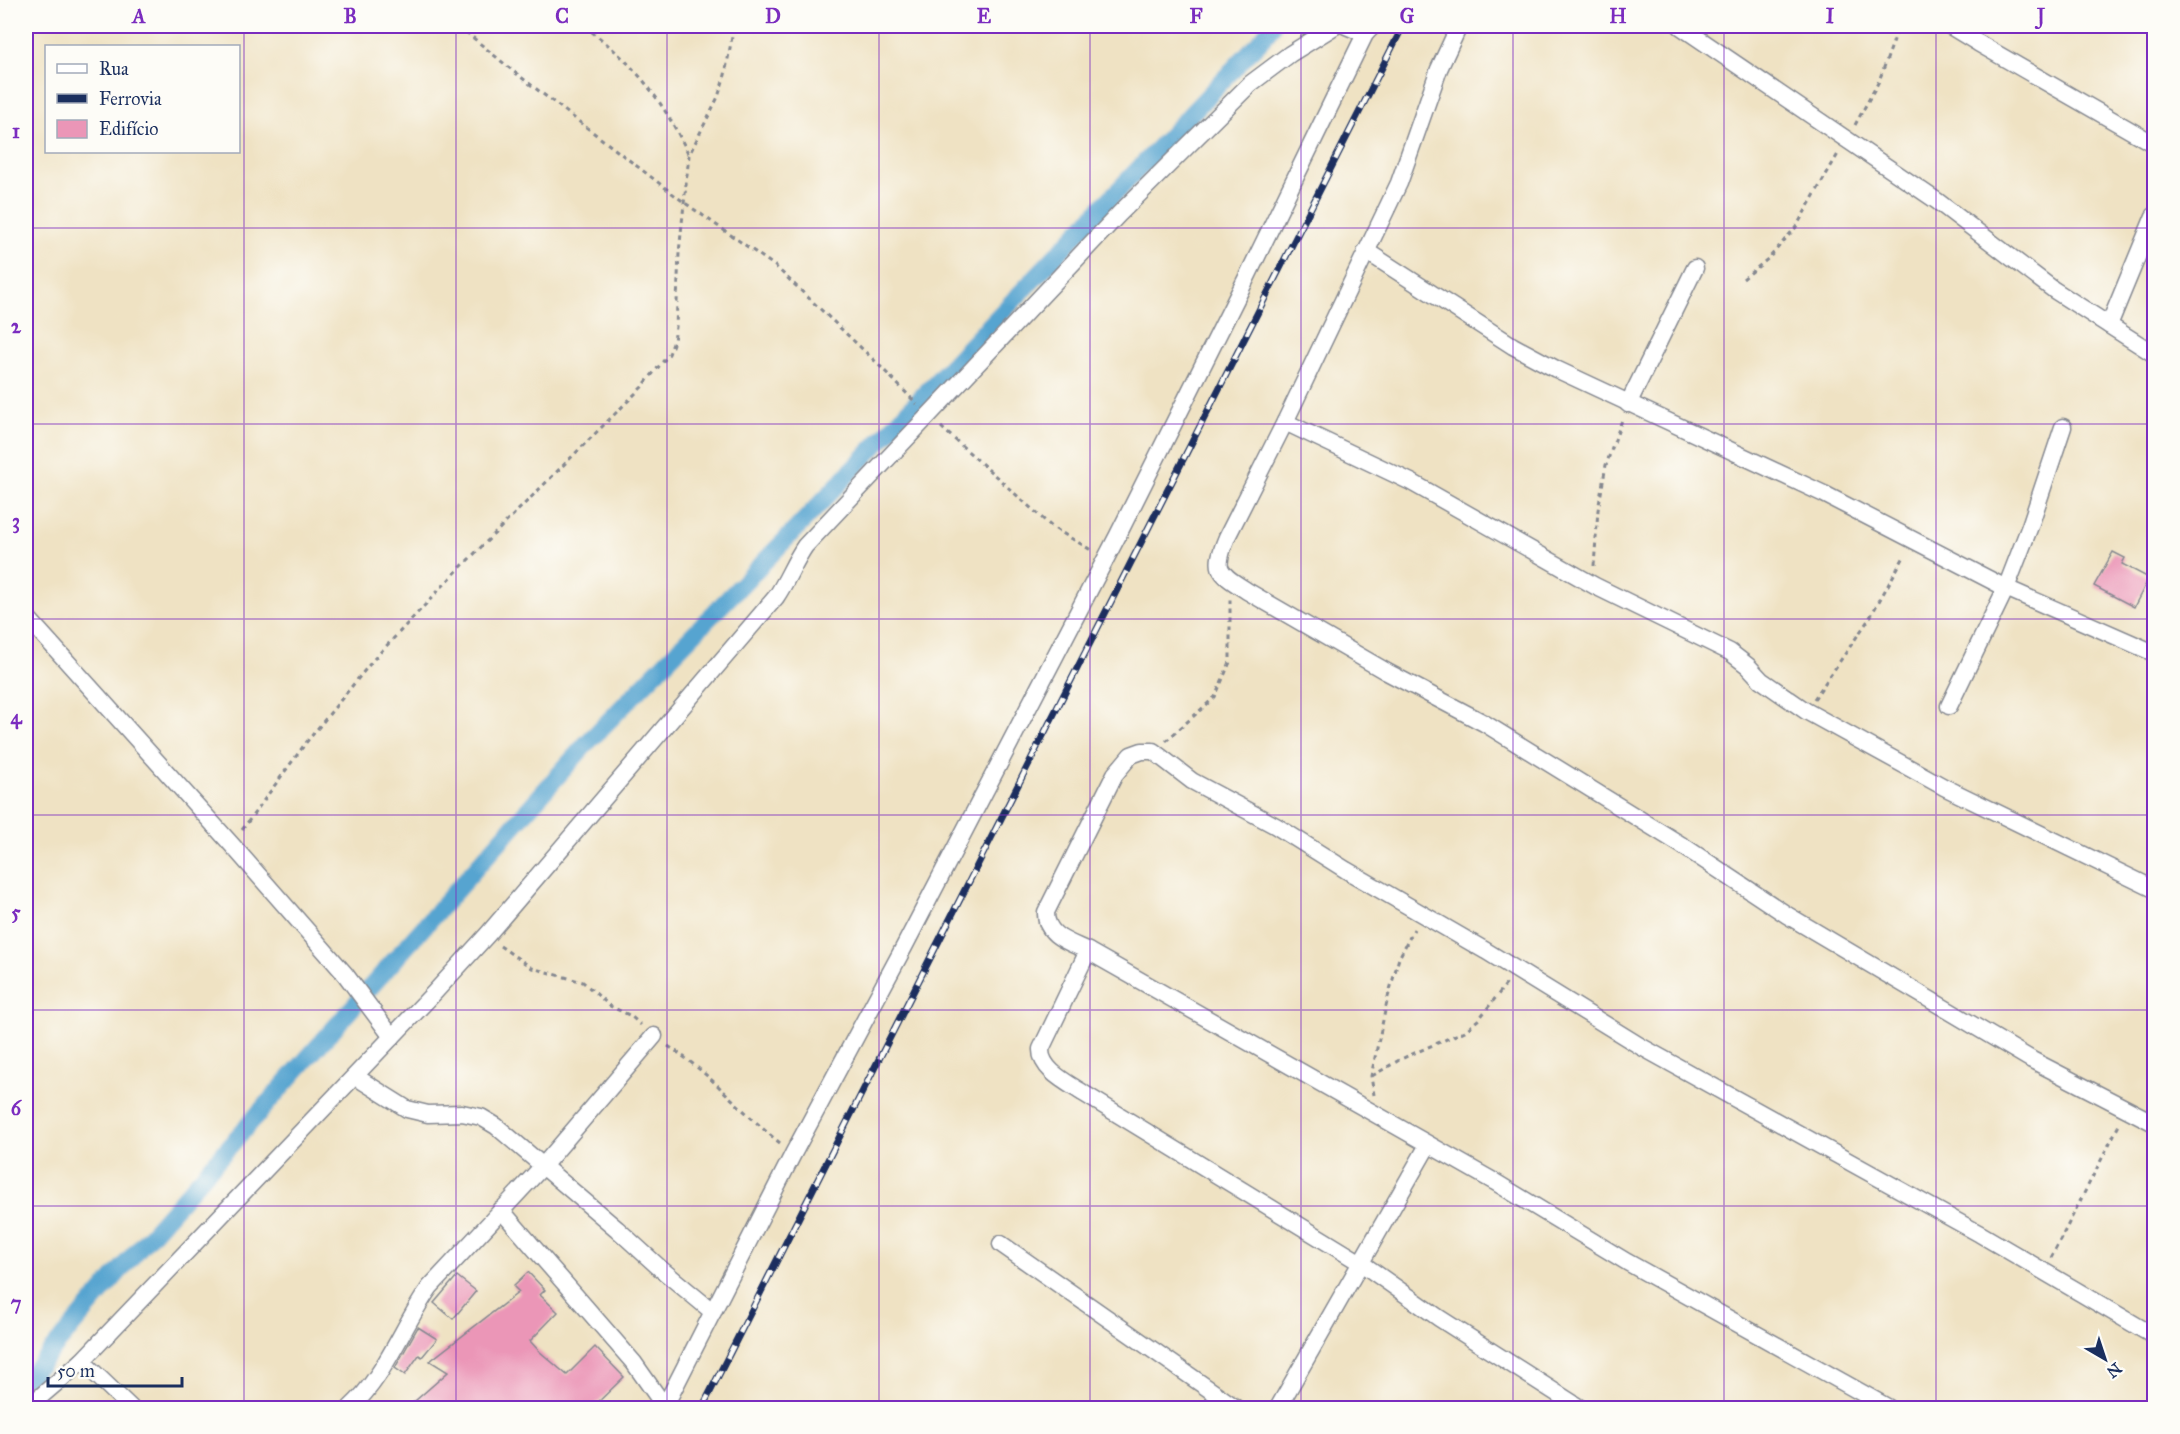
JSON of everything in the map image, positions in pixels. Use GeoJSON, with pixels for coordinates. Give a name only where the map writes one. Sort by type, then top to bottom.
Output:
{"type":"FeatureCollection","features":[{"type":"Feature","properties":{"kind":"street"},"geometry":{"type":"LineString","coordinates":[[27,1408],[82,1361],[356,1077],[488,934],[776,597],[805,546],[928,415],[1119,214],[1250,84],[1290,54],[1335,26]]}},
{"type":"Feature","properties":{"kind":"street"},"geometry":{"type":"LineString","coordinates":[[501,1210],[634,1363],[665,1408],[788,1164],[1106,560],[1369,28],[1346,26]]}},
{"type":"Feature","properties":{"kind":"street"},"geometry":{"type":"LineString","coordinates":[[1459,26],[1439,69],[1398,183],[1220,554],[1218,564],[1221,570],[1229,579],[1247,591],[1377,666],[1484,723],[1552,764],[1787,915],[1873,966],[2032,1060],[2154,1123]]}},
{"type":"Feature","properties":{"kind":"street"},"geometry":{"type":"LineString","coordinates":[[1680,26],[1848,138],[1937,201],[2054,290],[2154,354]]}},
{"type":"Feature","properties":{"kind":"street"},"geometry":{"type":"LineString","coordinates":[[1950,26],[2154,144]]}},
{"type":"Feature","properties":{"kind":"street"},"geometry":{"type":"LineString","coordinates":[[2109,325],[2154,216]]}},
{"type":"Feature","properties":{"kind":"street"},"geometry":{"type":"LineString","coordinates":[[1366,251],[1513,346],[1628,404],[1764,465],[2006,588],[2154,653]]}},
{"type":"Feature","properties":{"kind":"street"},"geometry":{"type":"LineString","coordinates":[[1628,404],[1695,268]]}},
{"type":"Feature","properties":{"kind":"street"},"geometry":{"type":"LineString","coordinates":[[1285,422],[1411,482],[1595,586],[1730,652],[1761,680],[1806,711],[1944,787],[2154,889]]}},
{"type":"Feature","properties":{"kind":"street"},"geometry":{"type":"LineString","coordinates":[[1949,706],[2006,588],[2030,526],[2063,427]]}},
{"type":"Feature","properties":{"kind":"street"},"geometry":{"type":"LineString","coordinates":[[26,616],[232,845],[345,975],[392,1037]]}},
{"type":"Feature","properties":{"kind":"street"},"geometry":{"type":"LineString","coordinates":[[1889,1408],[1627,1262],[1495,1182],[1269,1055],[1173,998],[1055,935],[1049,929],[1046,912],[1115,774],[1131,754],[1153,751],[1192,782],[1276,826],[1692,1076],[1910,1195],[2154,1336]]}},
{"type":"Feature","properties":{"kind":"street"},"geometry":{"type":"LineString","coordinates":[[1088,951],[1041,1049],[1042,1059],[1057,1076],[1361,1263],[1438,1318],[1580,1408]]}},
{"type":"Feature","properties":{"kind":"street"},"geometry":{"type":"LineString","coordinates":[[350,1408],[385,1364],[430,1287],[543,1166],[654,1036]]}},
{"type":"Feature","properties":{"kind":"street"},"geometry":{"type":"LineString","coordinates":[[356,1077],[418,1112],[462,1113],[481,1117],[513,1139],[660,1269],[713,1312]]}},
{"type":"Feature","properties":{"kind":"street"},"geometry":{"type":"LineString","coordinates":[[1278,1408],[1428,1145]]}},
{"type":"Feature","properties":{"kind":"street"},"geometry":{"type":"LineString","coordinates":[[1000,1244],[1236,1408]]}},
{"type":"Feature","properties":{"kind":"street"},"geometry":{"type":"LineString","coordinates":[[82,1361],[131,1408]]}},
{"type":"Feature","properties":{"kind":"path"},"geometry":{"type":"LineString","coordinates":[[459,26],[513,71],[685,203],[775,266],[928,415],[1052,527],[1106,560]]}},
{"type":"Feature","properties":{"kind":"path"},"geometry":{"type":"LineString","coordinates":[[584,26],[626,61],[644,80],[668,113],[689,155]]}},
{"type":"Feature","properties":{"kind":"path"},"geometry":{"type":"LineString","coordinates":[[232,845],[305,744],[374,659],[458,570],[642,387],[669,354],[676,327],[679,254],[689,155],[718,97],[725,75],[734,26]]}},
{"type":"Feature","properties":{"kind":"path"},"geometry":{"type":"LineString","coordinates":[[1743,279],[1769,258],[1797,227],[1879,81],[1899,26]]}},
{"type":"Feature","properties":{"kind":"path"},"geometry":{"type":"LineString","coordinates":[[1595,586],[1598,510],[1606,465],[1628,404]]}},
{"type":"Feature","properties":{"kind":"path"},"geometry":{"type":"LineString","coordinates":[[1806,711],[1869,619],[1913,540]]}},
{"type":"Feature","properties":{"kind":"path"},"geometry":{"type":"LineString","coordinates":[[1153,751],[1182,729],[1215,697],[1230,662],[1229,579]]}},
{"type":"Feature","properties":{"kind":"path"},"geometry":{"type":"LineString","coordinates":[[1376,1114],[1371,1076],[1399,958],[1422,914]]}},
{"type":"Feature","properties":{"kind":"path"},"geometry":{"type":"LineString","coordinates":[[1371,1076],[1401,1059],[1465,1030],[1479,1019],[1506,985],[1511,967]]}},
{"type":"Feature","properties":{"kind":"path"},"geometry":{"type":"LineString","coordinates":[[2043,1272],[2126,1110]]}},
{"type":"Feature","properties":{"kind":"building"},"geometry":{"type":"Polygon","coordinates":[[[2113,552],[2125,558],[2122,564],[2149,578],[2134,607],[2094,586],[2113,552]]]}},
{"type":"Feature","properties":{"kind":"building"},"geometry":{"type":"Polygon","coordinates":[[[528,1272],[545,1290],[540,1295],[558,1312],[530,1341],[539,1351],[567,1375],[595,1347],[624,1377],[592,1408],[407,1408],[448,1372],[430,1361],[519,1292],[513,1286],[528,1272]]]}},
{"type":"Feature","properties":{"kind":"building"},"geometry":{"type":"Polygon","coordinates":[[[457,1276],[476,1291],[453,1319],[434,1303],[457,1276]]]}},
{"type":"Feature","properties":{"kind":"building"},"geometry":{"type":"Polygon","coordinates":[[[418,1327],[437,1339],[422,1357],[419,1355],[405,1375],[395,1368],[418,1327]]]}},
{"type":"Feature","properties":{"kind":"waterway"},"geometry":{"type":"LineString","coordinates":[[26,1377],[35,1370],[141,1246],[586,744],[795,530],[1272,26]]}},
{"type":"Feature","properties":{"kind":"railway"},"geometry":{"type":"LineString","coordinates":[[702,1408],[1403,26]]}}]}
